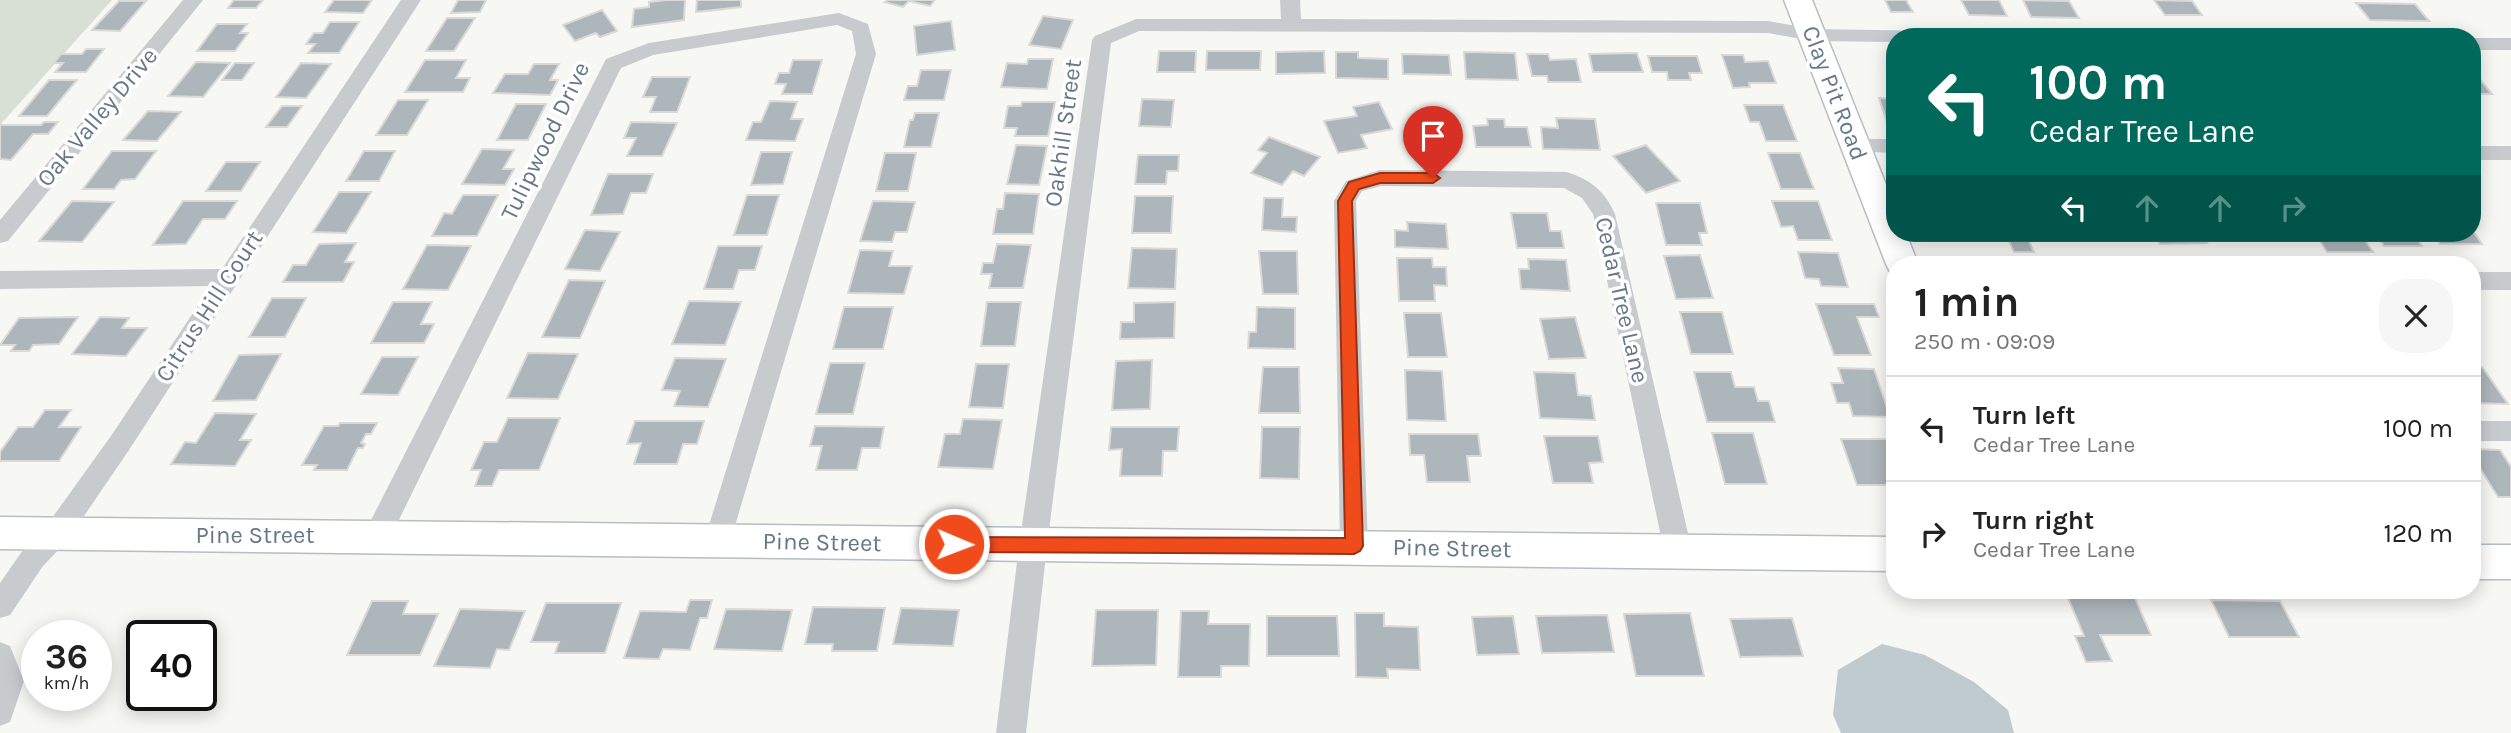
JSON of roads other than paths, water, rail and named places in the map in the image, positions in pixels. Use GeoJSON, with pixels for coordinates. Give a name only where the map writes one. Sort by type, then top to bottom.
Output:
{"type":"FeatureCollection","features":[{"type":"Feature","properties":{"kind":"street","name":"Oak Valley Drive"},"geometry":{"type":"LineString","coordinates":[[0,235],[194,0]]}},
{"type":"Feature","properties":{"kind":"street","name":"Citrus Hill Court"},"geometry":{"type":"LineString","coordinates":[[0,606],[33,558],[57,533],[120,443],[411,0]]}},
{"type":"Feature","properties":{"kind":"street"},"geometry":{"type":"LineString","coordinates":[[1290,0],[1291,25]]}},
{"type":"Feature","properties":{"kind":"street","name":"Clay Pit Road"},"geometry":{"type":"LineString","coordinates":[[1798,0],[1886,223]]}},
{"type":"Feature","properties":{"kind":"street","name":"Tulipwood Drive"},"geometry":{"type":"LineString","coordinates":[[377,536],[613,64],[649,49],[839,19],[861,28],[866,54],[718,541]]}},
{"type":"Feature","properties":{"kind":"street","name":"Oakhill Street"},"geometry":{"type":"LineString","coordinates":[[1010,733],[1102,40],[1136,25],[1768,27],[1812,35],[1886,36]]}},
{"type":"Feature","properties":{"kind":"street"},"geometry":{"type":"LineString","coordinates":[[2481,44],[2511,44]]}},
{"type":"Feature","properties":{"kind":"street"},"geometry":{"type":"LineString","coordinates":[[1856,146],[1886,146]]}},
{"type":"Feature","properties":{"kind":"street"},"geometry":{"type":"LineString","coordinates":[[2481,153],[2511,153]]}},
{"type":"Feature","properties":{"kind":"street","name":"Cedar Tree Lane"},"geometry":{"type":"LineString","coordinates":[[1354,546],[1345,201],[1349,194],[1354,186],[1380,178],[1566,180],[1582,186],[1598,199],[1604,214],[1678,551]]}},
{"type":"Feature","properties":{"kind":"street"},"geometry":{"type":"LineString","coordinates":[[0,280],[227,277]]}},
{"type":"Feature","properties":{"kind":"street"},"geometry":{"type":"LineString","coordinates":[[2481,281],[2511,281]]}},
{"type":"Feature","properties":{"kind":"street"},"geometry":{"type":"LineString","coordinates":[[2481,431],[2511,431]]}},
{"type":"Feature","properties":{"kind":"street","name":"Pine Street"},"geometry":{"type":"LineString","coordinates":[[0,533],[1886,554]]}},
{"type":"Feature","properties":{"kind":"street"},"geometry":{"type":"LineString","coordinates":[[2481,562],[2511,562]]}},
{"type":"Feature","properties":{"kind":"street"},"geometry":{"type":"LineString","coordinates":[[0,656],[9,681],[0,712]]}}]}
